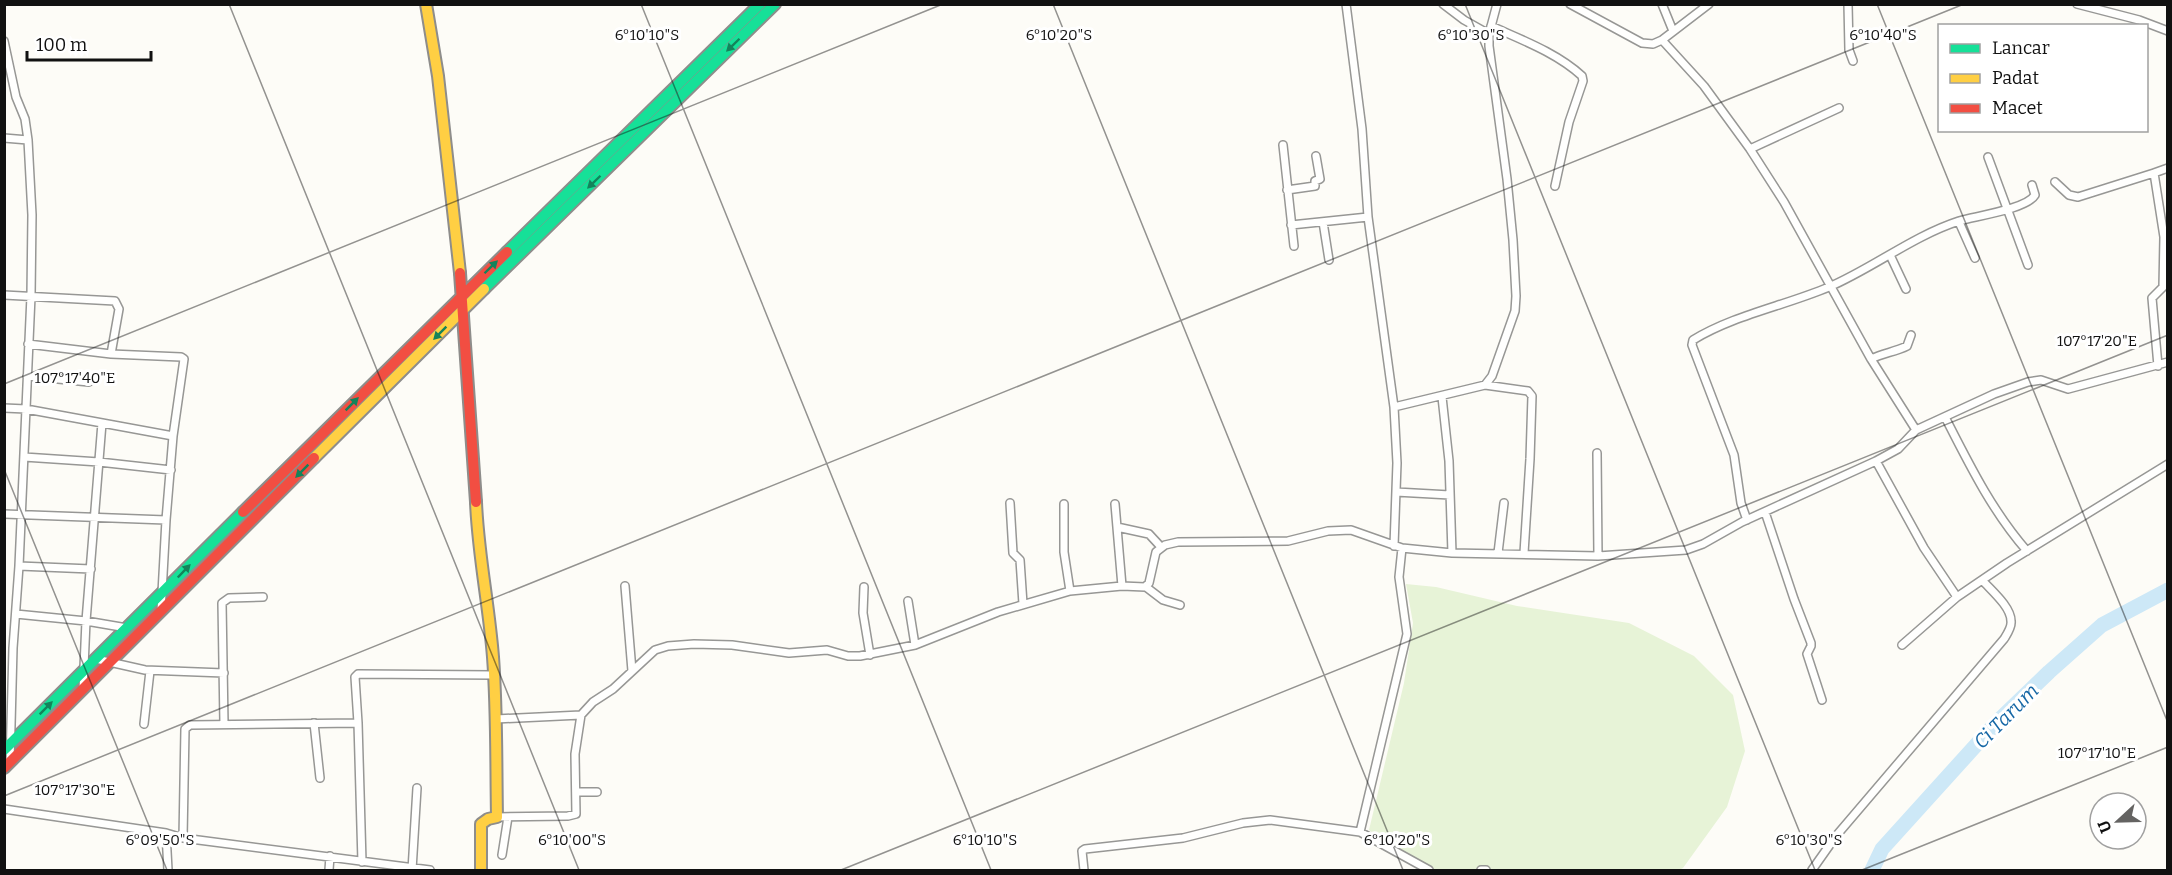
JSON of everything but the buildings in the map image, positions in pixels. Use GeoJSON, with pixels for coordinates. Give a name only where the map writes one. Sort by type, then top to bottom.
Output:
{"type":"FeatureCollection","features":[{"type":"Feature","properties":{"kind":"street"},"geometry":{"type":"LineString","coordinates":[[426,4],[438,76],[462,295],[461,311],[476,486],[477,527],[493,656],[502,855]]}},
{"type":"Feature","properties":{"kind":"street"},"geometry":{"type":"LineString","coordinates":[[7,765],[461,311],[775,4]]}},
{"type":"Feature","properties":{"kind":"street"},"geometry":{"type":"LineString","coordinates":[[1346,4],[1362,129],[1368,217],[1394,407],[1397,454],[1394,546]]}},
{"type":"Feature","properties":{"kind":"street"},"geometry":{"type":"LineString","coordinates":[[1443,4],[1464,20],[1489,34]]}},
{"type":"Feature","properties":{"kind":"street"},"geometry":{"type":"LineString","coordinates":[[1485,385],[1492,376],[1515,311],[1516,296],[1513,240],[1491,66],[1489,34],[1497,4]]}},
{"type":"Feature","properties":{"kind":"street"},"geometry":{"type":"LineString","coordinates":[[1662,4],[1673,31]]}},
{"type":"Feature","properties":{"kind":"street"},"geometry":{"type":"LineString","coordinates":[[1575,5],[1642,44],[1653,44],[1662,40],[1709,4]]}},
{"type":"Feature","properties":{"kind":"street"},"geometry":{"type":"LineString","coordinates":[[1848,4],[1849,50],[1853,60]]}},
{"type":"Feature","properties":{"kind":"street"},"geometry":{"type":"LineString","coordinates":[[2077,4],[2139,20],[2168,31]]}},
{"type":"Feature","properties":{"kind":"street"},"geometry":{"type":"LineString","coordinates":[[8,746],[462,295],[759,5]]}},
{"type":"Feature","properties":{"kind":"street"},"geometry":{"type":"LineString","coordinates":[[1491,26],[1557,58],[1582,76],[1583,81],[1569,122],[1555,186]]}},
{"type":"Feature","properties":{"kind":"street"},"geometry":{"type":"LineString","coordinates":[[1662,40],[1704,86],[1784,201],[1871,359],[1916,430]]}},
{"type":"Feature","properties":{"kind":"street"},"geometry":{"type":"LineString","coordinates":[[4,41],[28,140],[32,215],[24,458],[16,614],[8,697],[7,765]]}},
{"type":"Feature","properties":{"kind":"street"},"geometry":{"type":"LineString","coordinates":[[1750,149],[1839,108]]}},
{"type":"Feature","properties":{"kind":"street"},"geometry":{"type":"LineString","coordinates":[[4,138],[28,140]]}},
{"type":"Feature","properties":{"kind":"street"},"geometry":{"type":"LineString","coordinates":[[1283,144],[1294,246]]}},
{"type":"Feature","properties":{"kind":"street"},"geometry":{"type":"LineString","coordinates":[[1287,190],[1315,186],[1315,181],[1320,179],[1316,156]]}},
{"type":"Feature","properties":{"kind":"street"},"geometry":{"type":"LineString","coordinates":[[1989,157],[2006,210],[2028,265]]}},
{"type":"Feature","properties":{"kind":"street"},"geometry":{"type":"LineString","coordinates":[[2055,182],[2069,195],[2078,197],[2168,168]]}},
{"type":"Feature","properties":{"kind":"street"},"geometry":{"type":"LineString","coordinates":[[2154,173],[2165,244],[2164,285],[2152,298],[2158,366]]}},
{"type":"Feature","properties":{"kind":"street"},"geometry":{"type":"LineString","coordinates":[[1747,520],[1741,503],[1734,455],[1692,343],[1695,339],[1743,317],[1830,286],[1933,232],[1959,222],[2006,210],[2034,198],[2032,185]]}},
{"type":"Feature","properties":{"kind":"street"},"geometry":{"type":"LineString","coordinates":[[1291,225],[1368,217]]}},
{"type":"Feature","properties":{"kind":"street"},"geometry":{"type":"LineString","coordinates":[[1323,222],[1329,260]]}},
{"type":"Feature","properties":{"kind":"street"},"geometry":{"type":"LineString","coordinates":[[1959,222],[1975,258]]}},
{"type":"Feature","properties":{"kind":"street"},"geometry":{"type":"LineString","coordinates":[[1890,255],[1906,289]]}},
{"type":"Feature","properties":{"kind":"street"},"geometry":{"type":"LineString","coordinates":[[4,295],[115,301],[119,309],[111,354]]}},
{"type":"Feature","properties":{"kind":"street"},"geometry":{"type":"LineString","coordinates":[[1871,359],[1882,353],[1898,351],[1906,346],[1911,335]]}},
{"type":"Feature","properties":{"kind":"street"},"geometry":{"type":"LineString","coordinates":[[28,344],[111,354],[160,355],[184,359],[173,436],[161,611]]}},
{"type":"Feature","properties":{"kind":"street"},"geometry":{"type":"LineString","coordinates":[[1146,587],[1149,583],[1154,555],[1161,547],[1186,542],[1288,542],[1328,531],[1360,532],[1402,548],[1452,553],[1598,556],[1686,550],[1876,461],[1898,449],[1916,430],[1994,394],[2028,382],[2041,381],[2068,389],[2168,362]]}},
{"type":"Feature","properties":{"kind":"street"},"geometry":{"type":"LineString","coordinates":[[27,376],[89,382]]}},
{"type":"Feature","properties":{"kind":"street"},"geometry":{"type":"LineString","coordinates":[[1394,407],[1485,385],[1528,391],[1532,396],[1524,553]]}},
{"type":"Feature","properties":{"kind":"street"},"geometry":{"type":"LineString","coordinates":[[1442,397],[1452,553]]}},
{"type":"Feature","properties":{"kind":"street"},"geometry":{"type":"LineString","coordinates":[[4,408],[26,409],[173,436]]}},
{"type":"Feature","properties":{"kind":"street"},"geometry":{"type":"LineString","coordinates":[[1945,417],[1984,492],[2013,535],[2028,551]]}},
{"type":"Feature","properties":{"kind":"street"},"geometry":{"type":"LineString","coordinates":[[83,690],[86,621],[102,423]]}},
{"type":"Feature","properties":{"kind":"street"},"geometry":{"type":"LineString","coordinates":[[1597,453],[1598,556]]}},
{"type":"Feature","properties":{"kind":"street"},"geometry":{"type":"LineString","coordinates":[[24,458],[99,462],[171,470]]}},
{"type":"Feature","properties":{"kind":"street"},"geometry":{"type":"LineString","coordinates":[[1876,461],[1924,548],[1957,597]]}},
{"type":"Feature","properties":{"kind":"street"},"geometry":{"type":"LineString","coordinates":[[1902,645],[1957,597],[2007,563],[2168,464]]}},
{"type":"Feature","properties":{"kind":"street"},"geometry":{"type":"LineString","coordinates":[[1396,492],[1450,495]]}},
{"type":"Feature","properties":{"kind":"street"},"geometry":{"type":"LineString","coordinates":[[1010,502],[1013,553],[1020,560],[1023,604]]}},
{"type":"Feature","properties":{"kind":"street"},"geometry":{"type":"LineString","coordinates":[[1498,553],[1504,503]]}},
{"type":"Feature","properties":{"kind":"street"},"geometry":{"type":"LineString","coordinates":[[1064,504],[1064,552],[1070,591]]}},
{"type":"Feature","properties":{"kind":"street"},"geometry":{"type":"LineString","coordinates":[[1115,504],[1122,586]]}},
{"type":"Feature","properties":{"kind":"street"},"geometry":{"type":"LineString","coordinates":[[1765,512],[1812,646],[1807,652],[1822,700]]}},
{"type":"Feature","properties":{"kind":"street"},"geometry":{"type":"LineString","coordinates":[[4,514],[166,520]]}},
{"type":"Feature","properties":{"kind":"street"},"geometry":{"type":"LineString","coordinates":[[1117,527],[1149,534],[1161,547]]}},
{"type":"Feature","properties":{"kind":"street"},"geometry":{"type":"LineString","coordinates":[[1360,832],[1407,634],[1399,578],[1402,548]]}},
{"type":"Feature","properties":{"kind":"street"},"geometry":{"type":"LineString","coordinates":[[19,566],[91,569]]}},
{"type":"Feature","properties":{"kind":"street"},"geometry":{"type":"LineString","coordinates":[[1812,870],[1836,836],[2004,639],[2010,628],[2011,618],[1983,581]]}},
{"type":"Feature","properties":{"kind":"street"},"geometry":{"type":"LineString","coordinates":[[626,586],[632,671]]}},
{"type":"Feature","properties":{"kind":"street"},"geometry":{"type":"LineString","coordinates":[[481,870],[481,824],[488,819],[576,813],[575,754],[582,715],[593,702],[613,689],[655,650],[668,646],[694,644],[732,645],[789,653],[824,649],[848,656],[870,655],[915,645],[1023,604],[1070,591],[1122,586],[1146,587],[1163,600],[1180,605]]}},
{"type":"Feature","properties":{"kind":"street"},"geometry":{"type":"LineString","coordinates":[[864,587],[863,613],[870,655]]}},
{"type":"Feature","properties":{"kind":"street"},"geometry":{"type":"LineString","coordinates":[[224,724],[222,603],[229,598],[262,597]]}},
{"type":"Feature","properties":{"kind":"street"},"geometry":{"type":"LineString","coordinates":[[908,601],[915,645]]}},
{"type":"Feature","properties":{"kind":"street"},"geometry":{"type":"LineString","coordinates":[[16,614],[128,628]]}},
{"type":"Feature","properties":{"kind":"street"},"geometry":{"type":"LineString","coordinates":[[4,647],[13,648]]}},
{"type":"Feature","properties":{"kind":"street"},"geometry":{"type":"LineString","coordinates":[[96,659],[150,671],[224,673]]}},
{"type":"Feature","properties":{"kind":"street"},"geometry":{"type":"LineString","coordinates":[[144,724],[150,671]]}},
{"type":"Feature","properties":{"kind":"street"},"geometry":{"type":"LineString","coordinates":[[362,862],[355,677],[358,674],[493,675]]}},
{"type":"Feature","properties":{"kind":"street"},"geometry":{"type":"LineString","coordinates":[[496,719],[582,715]]}},
{"type":"Feature","properties":{"kind":"street"},"geometry":{"type":"LineString","coordinates":[[314,723],[320,778]]}},
{"type":"Feature","properties":{"kind":"street"},"geometry":{"type":"LineString","coordinates":[[183,838],[185,729],[190,725],[358,723]]}},
{"type":"Feature","properties":{"kind":"street"},"geometry":{"type":"LineString","coordinates":[[412,869],[417,788]]}},
{"type":"Feature","properties":{"kind":"street"},"geometry":{"type":"LineString","coordinates":[[577,792],[597,792]]}},
{"type":"Feature","properties":{"kind":"street"},"geometry":{"type":"LineString","coordinates":[[4,809],[166,833],[183,838],[430,870]]}},
{"type":"Feature","properties":{"kind":"street"},"geometry":{"type":"LineString","coordinates":[[1084,870],[1082,851],[1085,849],[1183,838],[1258,820],[1281,820],[1360,832],[1430,870]]}},
{"type":"Feature","properties":{"kind":"street"},"geometry":{"type":"LineString","coordinates":[[166,833],[168,870]]}},
{"type":"Feature","properties":{"kind":"street"},"geometry":{"type":"LineString","coordinates":[[329,870],[330,856]]}},
{"type":"Feature","properties":{"kind":"street"},"geometry":{"type":"LineString","coordinates":[[1481,870],[1486,870]]}},
{"type":"Feature","properties":{"kind":"green space"},"geometry":{"type":"Polygon","coordinates":[[[1406,584],[1436,587],[1517,606],[1629,623],[1694,656],[1733,695],[1745,751],[1727,807],[1683,868],[1679,870],[1430,870],[1406,857],[1369,830],[1404,683],[1413,623],[1406,584]]]}},
{"type":"Feature","properties":{"kind":"waterway","name":"Ci Tarum"},"geometry":{"type":"LineString","coordinates":[[1872,870],[1882,849],[1996,723],[2049,672],[2102,625],[2168,590]]}},
{"type":"Feature","properties":{"kind":"traffic: fast"},"geometry":{"type":"LineString","coordinates":[[507,252],[760,4]]}},
{"type":"Feature","properties":{"kind":"traffic: fast"},"geometry":{"type":"LineString","coordinates":[[484,289],[775,4]]}},
{"type":"Feature","properties":{"kind":"traffic: fast"},"geometry":{"type":"LineString","coordinates":[[4,750],[243,512]]}},
{"type":"Feature","properties":{"kind":"traffic: slow"},"geometry":{"type":"LineString","coordinates":[[426,4],[438,76],[460,273]]}},
{"type":"Feature","properties":{"kind":"traffic: slow"},"geometry":{"type":"LineString","coordinates":[[314,458],[484,289]]}},
{"type":"Feature","properties":{"kind":"traffic: slow"},"geometry":{"type":"LineString","coordinates":[[476,502],[493,657],[496,737],[497,817],[481,824],[481,870]]}},
{"type":"Feature","properties":{"kind":"traffic: jam"},"geometry":{"type":"LineString","coordinates":[[243,512],[507,252]]}},
{"type":"Feature","properties":{"kind":"traffic: jam"},"geometry":{"type":"LineString","coordinates":[[460,273],[476,502]]}},
{"type":"Feature","properties":{"kind":"traffic: jam"},"geometry":{"type":"LineString","coordinates":[[4,768],[314,458]]}}]}
